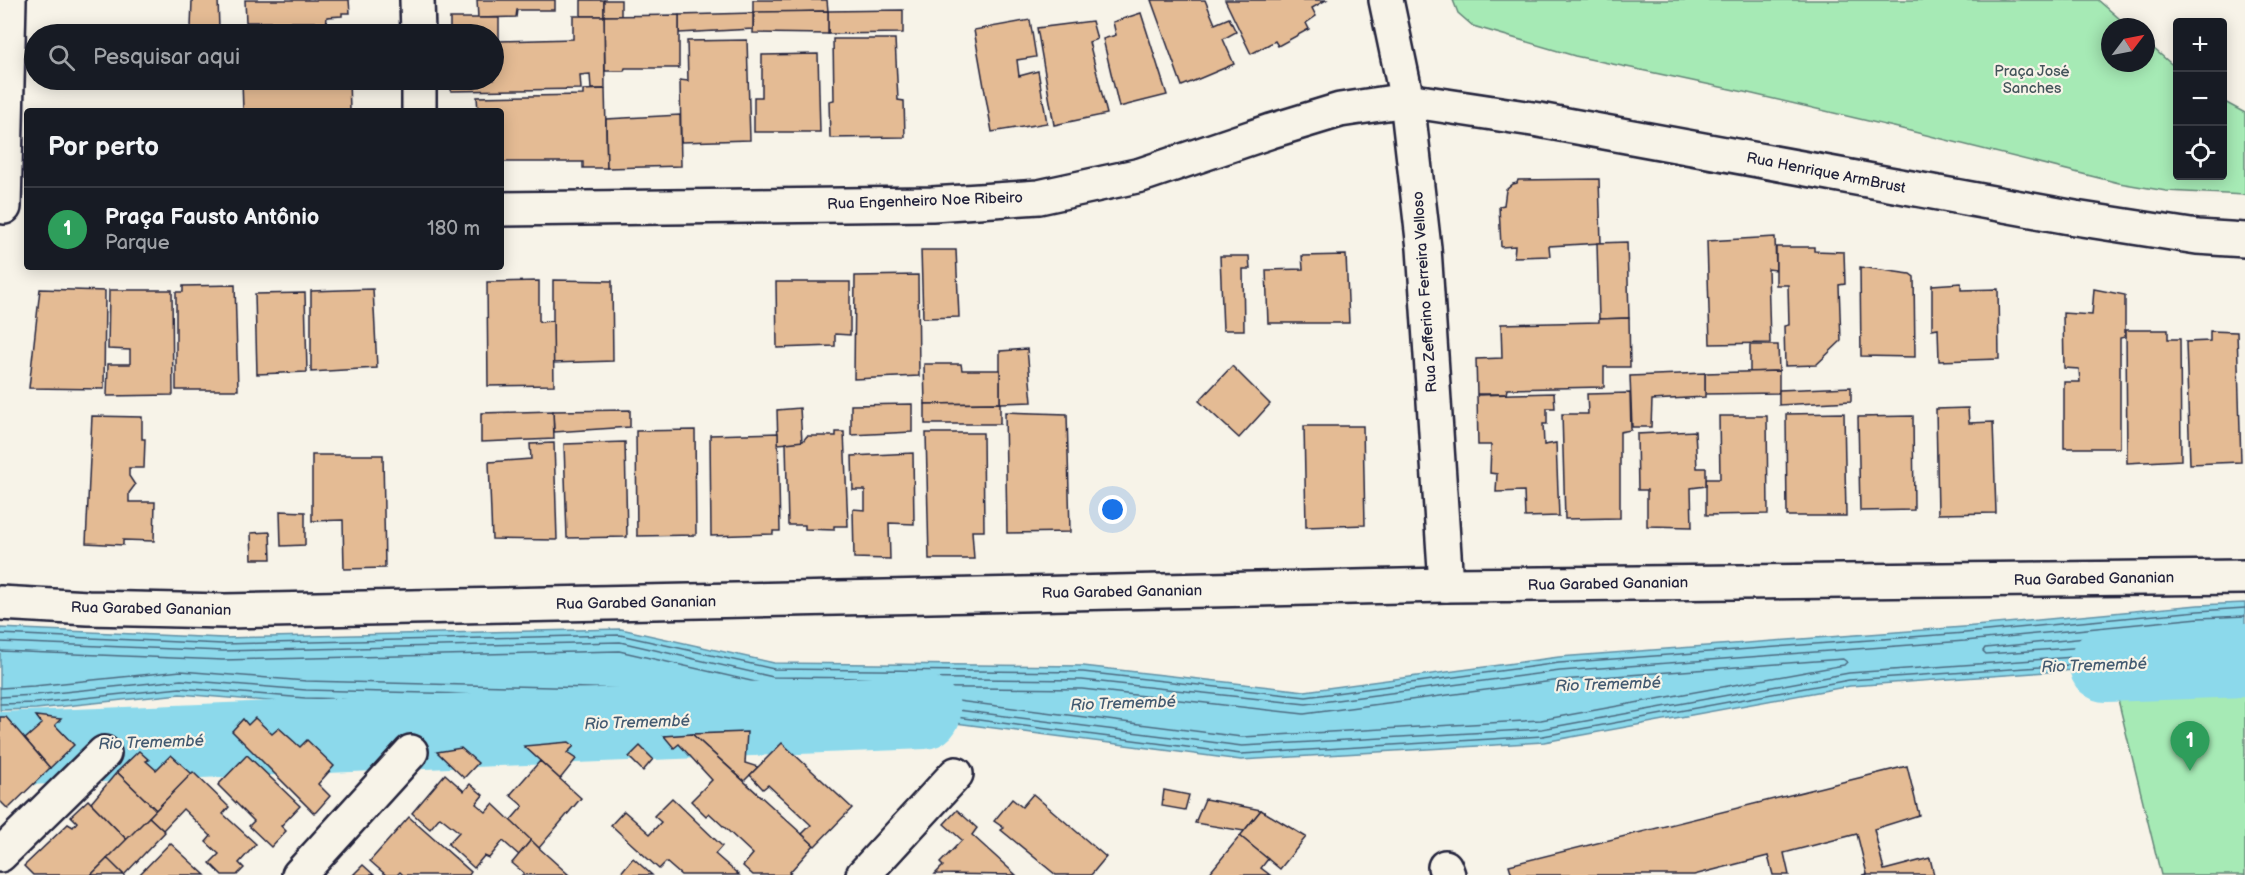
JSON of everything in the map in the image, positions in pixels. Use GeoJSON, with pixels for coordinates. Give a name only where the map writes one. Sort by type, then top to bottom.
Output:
{"type":"FeatureCollection","features":[{"type":"Feature","properties":{"kind":"street"},"geometry":{"type":"LineString","coordinates":[[9,0],[10,207]]}},
{"type":"Feature","properties":{"kind":"street"},"geometry":{"type":"LineString","coordinates":[[417,0],[418,24]]}},
{"type":"Feature","properties":{"kind":"street","name":"Rua Zefferino Ferreira Velloso"},"geometry":{"type":"LineString","coordinates":[[1386,0],[1407,100],[1424,248],[1446,585]]}},
{"type":"Feature","properties":{"kind":"street"},"geometry":{"type":"LineString","coordinates":[[419,90],[419,108]]}},
{"type":"Feature","properties":{"kind":"street","name":"Rua Engenheiro Noe Ribeiro"},"geometry":{"type":"LineString","coordinates":[[504,209],[932,204],[1039,197],[1141,175],[1340,110],[1407,100]]}},
{"type":"Feature","properties":{"kind":"street","name":"Rua Henrique ArmBrust"},"geometry":{"type":"LineString","coordinates":[[1407,100],[1539,120],[2075,218],[2197,237],[2245,240]]}},
{"type":"Feature","properties":{"kind":"street","name":"Rua Garabed Gananian"},"geometry":{"type":"LineString","coordinates":[[0,603],[88,609],[225,611],[1446,585],[2245,577]]}},
{"type":"Feature","properties":{"kind":"street"},"geometry":{"type":"LineString","coordinates":[[299,875],[411,752]]}},
{"type":"Feature","properties":{"kind":"street"},"geometry":{"type":"LineString","coordinates":[[0,855],[104,753]]}},
{"type":"Feature","properties":{"kind":"street"},"geometry":{"type":"LineString","coordinates":[[863,875],[956,774]]}},
{"type":"Feature","properties":{"kind":"green space","name":"Praça José Sanches"},"geometry":{"type":"Polygon","coordinates":[[[1453,0],[2098,0],[2119,18],[2101,18],[2101,72],[2155,72],[2155,50],[2173,66],[2173,180],[2227,180],[2227,103],[2245,113],[2245,195],[2166,191],[2119,183],[1744,92],[1575,56],[1473,26],[1458,13],[1453,0]]]}},
{"type":"Feature","properties":{"kind":"green space"},"geometry":{"type":"Polygon","coordinates":[[[2245,658],[2245,875],[2161,875],[2110,667],[2245,658]]]}},
{"type":"Feature","properties":{"kind":"water"},"geometry":{"type":"Polygon","coordinates":[[[2245,603],[2245,658],[1850,686],[1544,742],[1241,760],[917,718],[305,704],[180,694],[36,709],[0,710],[0,628],[223,638],[621,629],[774,663],[1083,666],[1305,691],[1559,657],[1964,627],[2198,605],[2245,603]]]}},
{"type":"Feature","properties":{"kind":"building"},"geometry":{"type":"Polygon","coordinates":[[[192,0],[218,0],[219,24],[191,24],[192,0]]]}},
{"type":"Feature","properties":{"kind":"building"},"geometry":{"type":"Polygon","coordinates":[[[245,0],[349,0],[350,13],[327,17],[326,24],[246,22],[245,0]]]}},
{"type":"Feature","properties":{"kind":"building"},"geometry":{"type":"Polygon","coordinates":[[[477,0],[555,0],[555,10],[517,10],[516,17],[478,18],[477,0]]]}},
{"type":"Feature","properties":{"kind":"building"},"geometry":{"type":"Polygon","coordinates":[[[581,0],[604,0],[604,16],[581,16],[581,0]]]}},
{"type":"Feature","properties":{"kind":"building"},"geometry":{"type":"Polygon","coordinates":[[[604,0],[621,0],[621,16],[604,16],[604,0]]]}},
{"type":"Feature","properties":{"kind":"building"},"geometry":{"type":"Polygon","coordinates":[[[753,0],[827,0],[828,11],[753,13],[753,0]]]}},
{"type":"Feature","properties":{"kind":"building"},"geometry":{"type":"Polygon","coordinates":[[[1151,0],[1205,0],[1215,24],[1229,18],[1236,32],[1223,39],[1234,64],[1182,86],[1151,0]]]}},
{"type":"Feature","properties":{"kind":"building"},"geometry":{"type":"Polygon","coordinates":[[[1225,0],[1326,0],[1312,8],[1316,16],[1306,23],[1309,29],[1278,46],[1275,41],[1251,54],[1225,0]]]}},
{"type":"Feature","properties":{"kind":"building"},"geometry":{"type":"Polygon","coordinates":[[[903,10],[903,33],[828,34],[828,11],[903,10]]]}},
{"type":"Feature","properties":{"kind":"building"},"geometry":{"type":"Polygon","coordinates":[[[828,11],[828,34],[753,33],[754,12],[828,11]]]}},
{"type":"Feature","properties":{"kind":"building"},"geometry":{"type":"Polygon","coordinates":[[[753,13],[753,29],[679,33],[679,15],[753,13]]]}},
{"type":"Feature","properties":{"kind":"building"},"geometry":{"type":"Polygon","coordinates":[[[1141,13],[1167,95],[1119,107],[1103,39],[1116,35],[1113,22],[1141,13]]]}},
{"type":"Feature","properties":{"kind":"building"},"geometry":{"type":"Polygon","coordinates":[[[679,15],[679,68],[625,68],[624,71],[605,71],[604,16],[679,15]]]}},
{"type":"Feature","properties":{"kind":"building"},"geometry":{"type":"Polygon","coordinates":[[[573,16],[604,16],[605,89],[591,89],[590,74],[580,75],[581,89],[451,91],[504,90],[504,41],[573,39],[573,16]]]}},
{"type":"Feature","properties":{"kind":"building"},"geometry":{"type":"Polygon","coordinates":[[[450,18],[499,18],[499,24],[450,24],[450,18]]]}},
{"type":"Feature","properties":{"kind":"building"},"geometry":{"type":"Polygon","coordinates":[[[1030,20],[1036,57],[1017,60],[1019,76],[1038,71],[1047,123],[992,132],[974,30],[1030,20]]]}},
{"type":"Feature","properties":{"kind":"building"},"geometry":{"type":"Polygon","coordinates":[[[1092,21],[1097,39],[1089,42],[1107,114],[1054,125],[1037,28],[1092,21]]]}},
{"type":"Feature","properties":{"kind":"building"},"geometry":{"type":"Polygon","coordinates":[[[833,39],[895,39],[898,100],[904,101],[905,137],[830,138],[829,101],[834,100],[833,39]]]}},
{"type":"Feature","properties":{"kind":"building"},"geometry":{"type":"Polygon","coordinates":[[[747,40],[750,140],[681,142],[680,80],[688,81],[687,41],[747,40]]]}},
{"type":"Feature","properties":{"kind":"building"},"geometry":{"type":"Polygon","coordinates":[[[818,54],[820,132],[754,132],[754,97],[762,97],[762,55],[818,54]]]}},
{"type":"Feature","properties":{"kind":"building"},"geometry":{"type":"Polygon","coordinates":[[[605,89],[607,168],[583,168],[583,162],[504,162],[504,108],[478,108],[477,97],[583,95],[583,90],[605,89]]]}},
{"type":"Feature","properties":{"kind":"building"},"geometry":{"type":"Polygon","coordinates":[[[242,90],[349,90],[350,108],[243,108],[242,90]]]}},
{"type":"Feature","properties":{"kind":"building"},"geometry":{"type":"Polygon","coordinates":[[[680,115],[681,166],[607,168],[606,119],[680,115]]]}},
{"type":"Feature","properties":{"kind":"building"},"geometry":{"type":"Polygon","coordinates":[[[1599,179],[1601,243],[1549,246],[1550,256],[1514,257],[1515,246],[1501,247],[1499,206],[1504,205],[1506,190],[1518,180],[1599,179]]]}},
{"type":"Feature","properties":{"kind":"building"},"geometry":{"type":"Polygon","coordinates":[[[1775,237],[1776,270],[1768,269],[1770,343],[1710,344],[1707,241],[1775,237]]]}},
{"type":"Feature","properties":{"kind":"building"},"geometry":{"type":"Polygon","coordinates":[[[1627,242],[1629,318],[1599,319],[1597,243],[1627,242]]]}},
{"type":"Feature","properties":{"kind":"building"},"geometry":{"type":"Polygon","coordinates":[[[1776,247],[1814,247],[1814,251],[1844,252],[1845,284],[1839,285],[1841,341],[1816,365],[1785,366],[1784,326],[1789,325],[1788,285],[1776,285],[1776,247]]]}},
{"type":"Feature","properties":{"kind":"building"},"geometry":{"type":"Polygon","coordinates":[[[921,250],[956,250],[959,317],[923,318],[921,250]]]}},
{"type":"Feature","properties":{"kind":"building"},"geometry":{"type":"Polygon","coordinates":[[[1346,255],[1349,323],[1268,323],[1266,270],[1303,269],[1302,256],[1346,255]]]}},
{"type":"Feature","properties":{"kind":"building"},"geometry":{"type":"Polygon","coordinates":[[[1220,256],[1249,256],[1250,269],[1243,269],[1244,330],[1223,330],[1220,256]]]}},
{"type":"Feature","properties":{"kind":"building"},"geometry":{"type":"Polygon","coordinates":[[[1860,267],[1910,274],[1914,277],[1915,357],[1861,356],[1860,267]]]}},
{"type":"Feature","properties":{"kind":"building"},"geometry":{"type":"Polygon","coordinates":[[[918,275],[919,376],[854,379],[855,276],[918,275]]]}},
{"type":"Feature","properties":{"kind":"building"},"geometry":{"type":"Polygon","coordinates":[[[553,280],[612,281],[613,361],[553,363],[553,280]]]}},
{"type":"Feature","properties":{"kind":"building"},"geometry":{"type":"Polygon","coordinates":[[[539,281],[539,322],[553,321],[554,385],[488,386],[487,282],[539,281]]]}},
{"type":"Feature","properties":{"kind":"building"},"geometry":{"type":"Polygon","coordinates":[[[776,282],[850,282],[850,335],[835,334],[835,346],[777,348],[776,282]]]}},
{"type":"Feature","properties":{"kind":"building"},"geometry":{"type":"Polygon","coordinates":[[[1961,283],[1961,290],[1998,289],[1999,359],[1939,361],[1938,328],[1932,329],[1932,285],[1961,283]]]}},
{"type":"Feature","properties":{"kind":"building"},"geometry":{"type":"Polygon","coordinates":[[[235,285],[238,390],[176,390],[176,292],[183,292],[183,286],[235,285]]]}},
{"type":"Feature","properties":{"kind":"building"},"geometry":{"type":"Polygon","coordinates":[[[40,289],[105,291],[104,389],[29,388],[40,289]]]}},
{"type":"Feature","properties":{"kind":"building"},"geometry":{"type":"Polygon","coordinates":[[[373,289],[377,368],[311,372],[311,291],[373,289]]]}},
{"type":"Feature","properties":{"kind":"building"},"geometry":{"type":"Polygon","coordinates":[[[2094,289],[2125,295],[2125,337],[2120,338],[2120,448],[2064,448],[2064,382],[2080,382],[2079,369],[2064,368],[2063,313],[2092,315],[2094,289]]]}},
{"type":"Feature","properties":{"kind":"building"},"geometry":{"type":"Polygon","coordinates":[[[109,290],[172,290],[173,395],[107,396],[108,364],[130,364],[130,350],[108,349],[109,290]]]}},
{"type":"Feature","properties":{"kind":"building"},"geometry":{"type":"Polygon","coordinates":[[[305,293],[307,372],[257,374],[255,294],[305,293]]]}},
{"type":"Feature","properties":{"kind":"building"},"geometry":{"type":"Polygon","coordinates":[[[1629,318],[1630,367],[1604,367],[1604,387],[1507,389],[1506,394],[1477,394],[1476,359],[1502,358],[1501,324],[1599,322],[1599,319],[1629,318]]]}},
{"type":"Feature","properties":{"kind":"building"},"geometry":{"type":"Polygon","coordinates":[[[2126,330],[2168,330],[2168,339],[2180,339],[2181,460],[2127,463],[2126,330]]]}},
{"type":"Feature","properties":{"kind":"building"},"geometry":{"type":"Polygon","coordinates":[[[2210,331],[2237,332],[2241,462],[2190,464],[2186,342],[2210,341],[2210,331]]]}},
{"type":"Feature","properties":{"kind":"building"},"geometry":{"type":"Polygon","coordinates":[[[1750,345],[1778,345],[1779,371],[1750,372],[1750,345]]]}},
{"type":"Feature","properties":{"kind":"building"},"geometry":{"type":"Polygon","coordinates":[[[1027,349],[1032,402],[1000,403],[1000,351],[1027,349]]]}},
{"type":"Feature","properties":{"kind":"building"},"geometry":{"type":"Polygon","coordinates":[[[924,364],[961,364],[962,370],[1000,370],[1000,403],[925,404],[924,364]]]}},
{"type":"Feature","properties":{"kind":"building"},"geometry":{"type":"Polygon","coordinates":[[[1232,366],[1270,404],[1239,438],[1199,401],[1232,366]]]}},
{"type":"Feature","properties":{"kind":"building"},"geometry":{"type":"Polygon","coordinates":[[[1779,371],[1779,393],[1705,394],[1705,373],[1779,371]]]}},
{"type":"Feature","properties":{"kind":"building"},"geometry":{"type":"Polygon","coordinates":[[[1705,373],[1705,397],[1652,400],[1651,427],[1632,427],[1630,376],[1705,373]]]}},
{"type":"Feature","properties":{"kind":"building"},"geometry":{"type":"Polygon","coordinates":[[[1851,387],[1851,401],[1779,405],[1779,390],[1851,387]]]}},
{"type":"Feature","properties":{"kind":"building"},"geometry":{"type":"Polygon","coordinates":[[[1554,393],[1555,408],[1547,408],[1547,424],[1543,424],[1544,445],[1556,443],[1559,516],[1525,517],[1524,491],[1496,492],[1497,474],[1490,473],[1491,445],[1478,445],[1477,395],[1554,393]]]}},
{"type":"Feature","properties":{"kind":"building"},"geometry":{"type":"Polygon","coordinates":[[[1630,393],[1631,430],[1620,432],[1620,518],[1565,519],[1562,414],[1588,414],[1587,394],[1630,393]]]}},
{"type":"Feature","properties":{"kind":"building"},"geometry":{"type":"Polygon","coordinates":[[[1000,403],[1000,424],[925,424],[925,404],[1000,403]]]}},
{"type":"Feature","properties":{"kind":"building"},"geometry":{"type":"Polygon","coordinates":[[[912,404],[912,432],[851,435],[851,405],[912,404]]]}},
{"type":"Feature","properties":{"kind":"building"},"geometry":{"type":"Polygon","coordinates":[[[800,408],[802,442],[778,444],[777,410],[800,408]]]}},
{"type":"Feature","properties":{"kind":"building"},"geometry":{"type":"Polygon","coordinates":[[[1968,408],[1969,423],[1993,422],[1996,513],[1938,514],[1936,409],[1968,408]]]}},
{"type":"Feature","properties":{"kind":"building"},"geometry":{"type":"Polygon","coordinates":[[[630,410],[630,427],[554,432],[553,411],[630,410]]]}},
{"type":"Feature","properties":{"kind":"building"},"geometry":{"type":"Polygon","coordinates":[[[553,411],[554,439],[481,442],[481,413],[553,411]]]}},
{"type":"Feature","properties":{"kind":"building"},"geometry":{"type":"Polygon","coordinates":[[[1005,412],[1067,414],[1070,532],[1007,533],[1005,412]]]}},
{"type":"Feature","properties":{"kind":"building"},"geometry":{"type":"Polygon","coordinates":[[[1844,413],[1846,516],[1787,516],[1786,414],[1844,413]]]}},
{"type":"Feature","properties":{"kind":"building"},"geometry":{"type":"Polygon","coordinates":[[[92,416],[142,417],[142,439],[145,439],[144,468],[129,468],[129,476],[135,485],[129,493],[129,502],[155,502],[154,541],[123,540],[123,545],[86,543],[92,416]]]}},
{"type":"Feature","properties":{"kind":"building"},"geometry":{"type":"Polygon","coordinates":[[[1719,416],[1767,416],[1768,514],[1706,515],[1706,479],[1720,479],[1719,416]]]}},
{"type":"Feature","properties":{"kind":"building"},"geometry":{"type":"Polygon","coordinates":[[[1913,416],[1914,510],[1860,511],[1858,417],[1913,416]]]}},
{"type":"Feature","properties":{"kind":"building"},"geometry":{"type":"Polygon","coordinates":[[[1304,426],[1363,426],[1365,525],[1306,527],[1304,426]]]}},
{"type":"Feature","properties":{"kind":"building"},"geometry":{"type":"Polygon","coordinates":[[[695,430],[696,535],[637,536],[636,431],[695,430]]]}},
{"type":"Feature","properties":{"kind":"building"},"geometry":{"type":"Polygon","coordinates":[[[1695,431],[1697,468],[1706,468],[1706,486],[1691,488],[1692,527],[1647,526],[1647,490],[1638,490],[1637,434],[1695,431]]]}},
{"type":"Feature","properties":{"kind":"building"},"geometry":{"type":"Polygon","coordinates":[[[836,432],[844,432],[848,526],[834,526],[834,530],[805,529],[805,525],[788,525],[786,443],[803,441],[807,436],[836,436],[836,432]]]}},
{"type":"Feature","properties":{"kind":"building"},"geometry":{"type":"Polygon","coordinates":[[[778,433],[780,531],[773,531],[773,534],[711,536],[710,435],[778,433]]]}},
{"type":"Feature","properties":{"kind":"building"},"geometry":{"type":"Polygon","coordinates":[[[926,433],[983,433],[984,531],[972,531],[974,559],[929,559],[926,433]]]}},
{"type":"Feature","properties":{"kind":"building"},"geometry":{"type":"Polygon","coordinates":[[[625,442],[627,537],[567,538],[564,444],[625,442]]]}},
{"type":"Feature","properties":{"kind":"building"},"geometry":{"type":"Polygon","coordinates":[[[554,443],[557,540],[492,539],[489,462],[531,459],[530,444],[554,443]]]}},
{"type":"Feature","properties":{"kind":"building"},"geometry":{"type":"Polygon","coordinates":[[[913,453],[914,524],[889,523],[890,559],[854,558],[853,509],[865,510],[865,490],[853,490],[852,456],[913,453]]]}},
{"type":"Feature","properties":{"kind":"building"},"geometry":{"type":"Polygon","coordinates":[[[312,455],[383,455],[385,568],[344,569],[343,520],[312,521],[312,455]]]}},
{"type":"Feature","properties":{"kind":"building"},"geometry":{"type":"Polygon","coordinates":[[[280,511],[305,512],[305,545],[281,546],[280,511]]]}},
{"type":"Feature","properties":{"kind":"building"},"geometry":{"type":"Polygon","coordinates":[[[270,532],[271,559],[252,559],[251,533],[270,532]]]}},
{"type":"Feature","properties":{"kind":"building"},"geometry":{"type":"Polygon","coordinates":[[[36,716],[61,719],[55,725],[74,745],[50,768],[25,739],[42,724],[36,716]]]}},
{"type":"Feature","properties":{"kind":"building"},"geometry":{"type":"Polygon","coordinates":[[[0,717],[6,717],[50,768],[8,809],[0,801],[0,717]]]}},
{"type":"Feature","properties":{"kind":"building"},"geometry":{"type":"Polygon","coordinates":[[[255,718],[272,734],[279,728],[300,747],[307,740],[334,766],[318,784],[330,796],[316,812],[314,813],[232,731],[243,719],[248,725],[255,718]]]}},
{"type":"Feature","properties":{"kind":"building"},"geometry":{"type":"Polygon","coordinates":[[[747,732],[745,763],[758,767],[744,781],[692,734],[747,732]]]}},
{"type":"Feature","properties":{"kind":"building"},"geometry":{"type":"Polygon","coordinates":[[[692,734],[814,845],[789,873],[791,875],[753,875],[743,866],[753,854],[709,813],[706,816],[691,801],[712,780],[679,744],[674,748],[664,736],[692,734]]]}},
{"type":"Feature","properties":{"kind":"building"},"geometry":{"type":"Polygon","coordinates":[[[569,742],[574,746],[567,753],[576,759],[560,779],[524,746],[569,742]]]}},
{"type":"Feature","properties":{"kind":"building"},"geometry":{"type":"Polygon","coordinates":[[[782,743],[852,808],[815,846],[802,834],[811,825],[768,785],[763,789],[750,775],[782,743]]]}},
{"type":"Feature","properties":{"kind":"building"},"geometry":{"type":"Polygon","coordinates":[[[640,746],[653,759],[643,771],[629,757],[640,746]]]}},
{"type":"Feature","properties":{"kind":"building"},"geometry":{"type":"Polygon","coordinates":[[[461,748],[478,763],[464,778],[437,752],[461,748]]]}},
{"type":"Feature","properties":{"kind":"building"},"geometry":{"type":"Polygon","coordinates":[[[139,751],[156,770],[171,755],[192,774],[156,810],[117,772],[139,751]]]}},
{"type":"Feature","properties":{"kind":"building"},"geometry":{"type":"Polygon","coordinates":[[[247,755],[300,806],[281,826],[286,831],[271,847],[249,826],[254,821],[218,785],[247,755]]]}},
{"type":"Feature","properties":{"kind":"building"},"geometry":{"type":"Polygon","coordinates":[[[540,761],[581,798],[539,848],[510,821],[523,806],[510,795],[540,761]]]}},
{"type":"Feature","properties":{"kind":"building"},"geometry":{"type":"Polygon","coordinates":[[[1907,766],[1919,815],[1874,829],[1884,870],[1930,858],[1934,875],[1862,875],[1867,874],[1857,834],[1784,853],[1789,875],[1773,875],[1768,856],[1694,875],[1512,875],[1509,865],[1907,766]]]}},
{"type":"Feature","properties":{"kind":"building"},"geometry":{"type":"Polygon","coordinates":[[[117,772],[156,810],[127,840],[91,803],[117,772]]]}},
{"type":"Feature","properties":{"kind":"building"},"geometry":{"type":"Polygon","coordinates":[[[193,772],[229,807],[223,814],[256,844],[239,863],[244,868],[237,875],[222,875],[210,863],[219,854],[206,842],[211,836],[183,809],[163,830],[149,817],[193,772]]]}},
{"type":"Feature","properties":{"kind":"building"},"geometry":{"type":"Polygon","coordinates":[[[445,774],[464,791],[470,784],[483,795],[476,804],[486,812],[493,804],[531,840],[519,855],[503,841],[489,858],[484,856],[474,868],[448,844],[459,832],[440,817],[430,829],[412,813],[445,774]]]}},
{"type":"Feature","properties":{"kind":"building"},"geometry":{"type":"Polygon","coordinates":[[[1164,790],[1189,795],[1185,810],[1162,806],[1164,790]]]}},
{"type":"Feature","properties":{"kind":"building"},"geometry":{"type":"Polygon","coordinates":[[[1033,794],[1106,857],[1091,875],[1056,875],[1001,830],[1004,828],[994,821],[1012,799],[1022,807],[1033,794]]]}},
{"type":"Feature","properties":{"kind":"building"},"geometry":{"type":"Polygon","coordinates":[[[672,798],[722,846],[715,854],[739,875],[681,875],[666,862],[659,869],[611,825],[624,811],[650,834],[661,822],[654,816],[672,798]]]}},
{"type":"Feature","properties":{"kind":"building"},"geometry":{"type":"Polygon","coordinates":[[[1205,799],[1261,810],[1244,831],[1195,823],[1205,799]]]}},
{"type":"Feature","properties":{"kind":"building"},"geometry":{"type":"Polygon","coordinates":[[[88,800],[127,840],[91,875],[33,875],[24,866],[68,824],[73,827],[77,822],[71,816],[88,800]]]}},
{"type":"Feature","properties":{"kind":"building"},"geometry":{"type":"Polygon","coordinates":[[[957,810],[977,828],[972,835],[1016,875],[935,874],[943,866],[940,863],[962,840],[944,824],[957,810]]]}},
{"type":"Feature","properties":{"kind":"building"},"geometry":{"type":"Polygon","coordinates":[[[1261,810],[1306,837],[1280,869],[1240,836],[1261,810]]]}},
{"type":"Feature","properties":{"kind":"building"},"geometry":{"type":"Polygon","coordinates":[[[149,817],[165,832],[124,875],[107,859],[149,817]]]}},
{"type":"Feature","properties":{"kind":"building"},"geometry":{"type":"Polygon","coordinates":[[[409,817],[471,872],[469,875],[403,875],[400,872],[397,875],[386,875],[370,861],[409,817]]]}},
{"type":"Feature","properties":{"kind":"building"},"geometry":{"type":"Polygon","coordinates":[[[1240,836],[1268,859],[1261,868],[1270,875],[1208,875],[1240,836]]]}},
{"type":"Feature","properties":{"kind":"building"},"geometry":{"type":"Polygon","coordinates":[[[531,840],[569,875],[522,875],[524,873],[512,863],[531,840]]]}},
{"type":"Feature","properties":{"kind":"building"},"geometry":{"type":"Polygon","coordinates":[[[170,843],[205,875],[139,875],[170,843]]]}},
{"type":"Feature","properties":{"kind":"building"},"geometry":{"type":"Polygon","coordinates":[[[633,858],[652,875],[619,875],[633,858]]]}},
{"type":"Feature","properties":{"kind":"building"},"geometry":{"type":"Polygon","coordinates":[[[107,859],[109,860],[124,875],[91,875],[107,859]]]}},
{"type":"Feature","properties":{"kind":"building"},"geometry":{"type":"Polygon","coordinates":[[[363,865],[374,875],[353,875],[363,865]]]}},
{"type":"Feature","properties":{"kind":"waterway","name":"Rio Tremembé"},"geometry":{"type":"LineString","coordinates":[[2106,665],[2245,660]]}},
{"type":"Feature","properties":{"kind":"waterway","name":"Rio Tremembé"},"geometry":{"type":"LineString","coordinates":[[0,749],[924,712]]}},
{"type":"Feature","properties":{"kind":"place","name":"Praça Fausto Antônio"},"geometry":{"type":"Point","coordinates":[2190,771]}}]}
